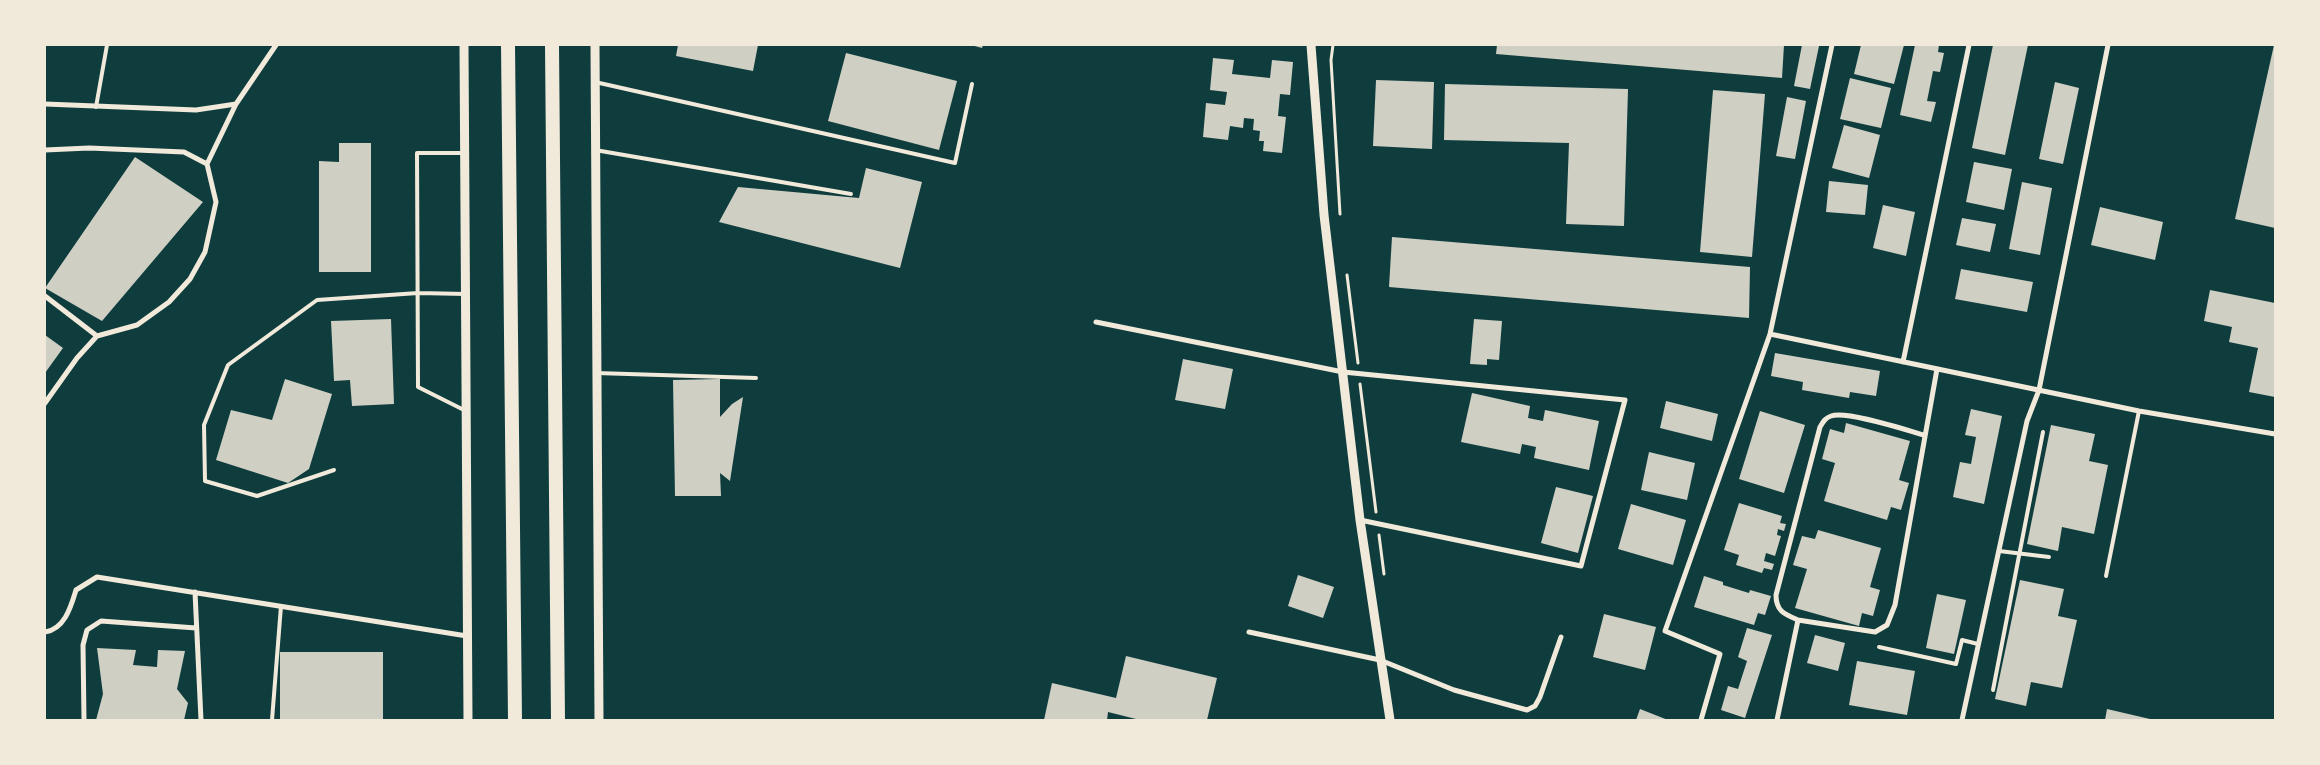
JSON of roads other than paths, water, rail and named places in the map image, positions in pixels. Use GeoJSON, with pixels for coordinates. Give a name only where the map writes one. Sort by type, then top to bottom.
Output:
{"type":"FeatureCollection","features":[{"type":"Feature","properties":{"kind":"highway"},"geometry":{"type":"LineString","coordinates":[[508,45],[515,720]]}},
{"type":"Feature","properties":{"kind":"highway"},"geometry":{"type":"LineString","coordinates":[[552,45],[558,720]]}},
{"type":"Feature","properties":{"kind":"street"},"geometry":{"type":"LineString","coordinates":[[45,402],[77,358],[97,336],[136,325],[169,302],[190,278],[205,252],[216,202],[207,164],[236,104],[276,45]]}},
{"type":"Feature","properties":{"kind":"street"},"geometry":{"type":"LineString","coordinates":[[464,45],[468,720]]}},
{"type":"Feature","properties":{"kind":"street"},"geometry":{"type":"LineString","coordinates":[[595,45],[599,720]]}},
{"type":"Feature","properties":{"kind":"street"},"geometry":{"type":"LineString","coordinates":[[1311,45],[1324,215],[1360,520],[1390,720]]}},
{"type":"Feature","properties":{"kind":"street"},"geometry":{"type":"LineString","coordinates":[[1701,720],[1720,654],[1665,631],[1770,334],[1832,45]]}},
{"type":"Feature","properties":{"kind":"street"},"geometry":{"type":"LineString","coordinates":[[1903,362],[1969,45]]}},
{"type":"Feature","properties":{"kind":"street"},"geometry":{"type":"LineString","coordinates":[[1962,720],[2027,421],[2039,390],[2108,45]]}},
{"type":"Feature","properties":{"kind":"street"},"geometry":{"type":"LineString","coordinates":[[45,104],[196,110],[236,104]]}},
{"type":"Feature","properties":{"kind":"street"},"geometry":{"type":"LineString","coordinates":[[45,150],[89,148],[184,152],[207,164]]}},
{"type":"Feature","properties":{"kind":"street"},"geometry":{"type":"LineString","coordinates":[[45,296],[97,336]]}},
{"type":"Feature","properties":{"kind":"street"},"geometry":{"type":"LineString","coordinates":[[1096,322],[1343,372],[1625,400],[1581,566],[1360,520]]}},
{"type":"Feature","properties":{"kind":"street"},"geometry":{"type":"LineString","coordinates":[[1770,334],[2139,411],[2275,434]]}},
{"type":"Feature","properties":{"kind":"street"},"geometry":{"type":"LineString","coordinates":[[1924,435],[1845,414],[1832,415],[1824,419],[1820,427],[1776,595],[1776,605],[1782,614],[1798,620],[1875,632],[1887,625],[1895,605],[1937,369]]}},
{"type":"Feature","properties":{"kind":"street"},"geometry":{"type":"LineString","coordinates":[[45,632],[53,631],[68,614],[76,590],[97,577],[468,636]]}},
{"type":"Feature","properties":{"kind":"street"},"geometry":{"type":"LineString","coordinates":[[195,592],[201,720]]}},
{"type":"Feature","properties":{"kind":"street"},"geometry":{"type":"LineString","coordinates":[[1777,720],[1798,620]]}},
{"type":"Feature","properties":{"kind":"street"},"geometry":{"type":"LineString","coordinates":[[84,720],[83,644],[87,630],[101,621],[196,628]]}},
{"type":"Feature","properties":{"kind":"street"},"geometry":{"type":"LineString","coordinates":[[1249,632],[1380,660],[1454,690],[1527,710],[1535,706],[1540,697],[1561,637]]}},
{"type":"Feature","properties":{"kind":"lane"},"geometry":{"type":"LineString","coordinates":[[96,107],[107,45]]}},
{"type":"Feature","properties":{"kind":"lane"},"geometry":{"type":"LineString","coordinates":[[595,82],[955,164],[972,84]]}},
{"type":"Feature","properties":{"kind":"lane"},"geometry":{"type":"LineString","coordinates":[[596,150],[851,194]]}},
{"type":"Feature","properties":{"kind":"lane"},"geometry":{"type":"LineString","coordinates":[[465,153],[417,153],[418,387],[466,411]]}},
{"type":"Feature","properties":{"kind":"lane"},"geometry":{"type":"LineString","coordinates":[[334,470],[257,496],[205,481],[204,425],[228,365],[317,300],[418,293],[466,294]]}},
{"type":"Feature","properties":{"kind":"lane"},"geometry":{"type":"LineString","coordinates":[[596,373],[756,378]]}},
{"type":"Feature","properties":{"kind":"lane"},"geometry":{"type":"LineString","coordinates":[[2106,576],[2139,411]]}},
{"type":"Feature","properties":{"kind":"lane"},"geometry":{"type":"LineString","coordinates":[[1993,690],[2043,432]]}},
{"type":"Feature","properties":{"kind":"lane"},"geometry":{"type":"LineString","coordinates":[[1999,551],[2049,557]]}},
{"type":"Feature","properties":{"kind":"lane"},"geometry":{"type":"LineString","coordinates":[[272,720],[281,606]]}},
{"type":"Feature","properties":{"kind":"lane"},"geometry":{"type":"LineString","coordinates":[[1879,647],[1956,664],[1962,640],[1978,644]]}}]}
